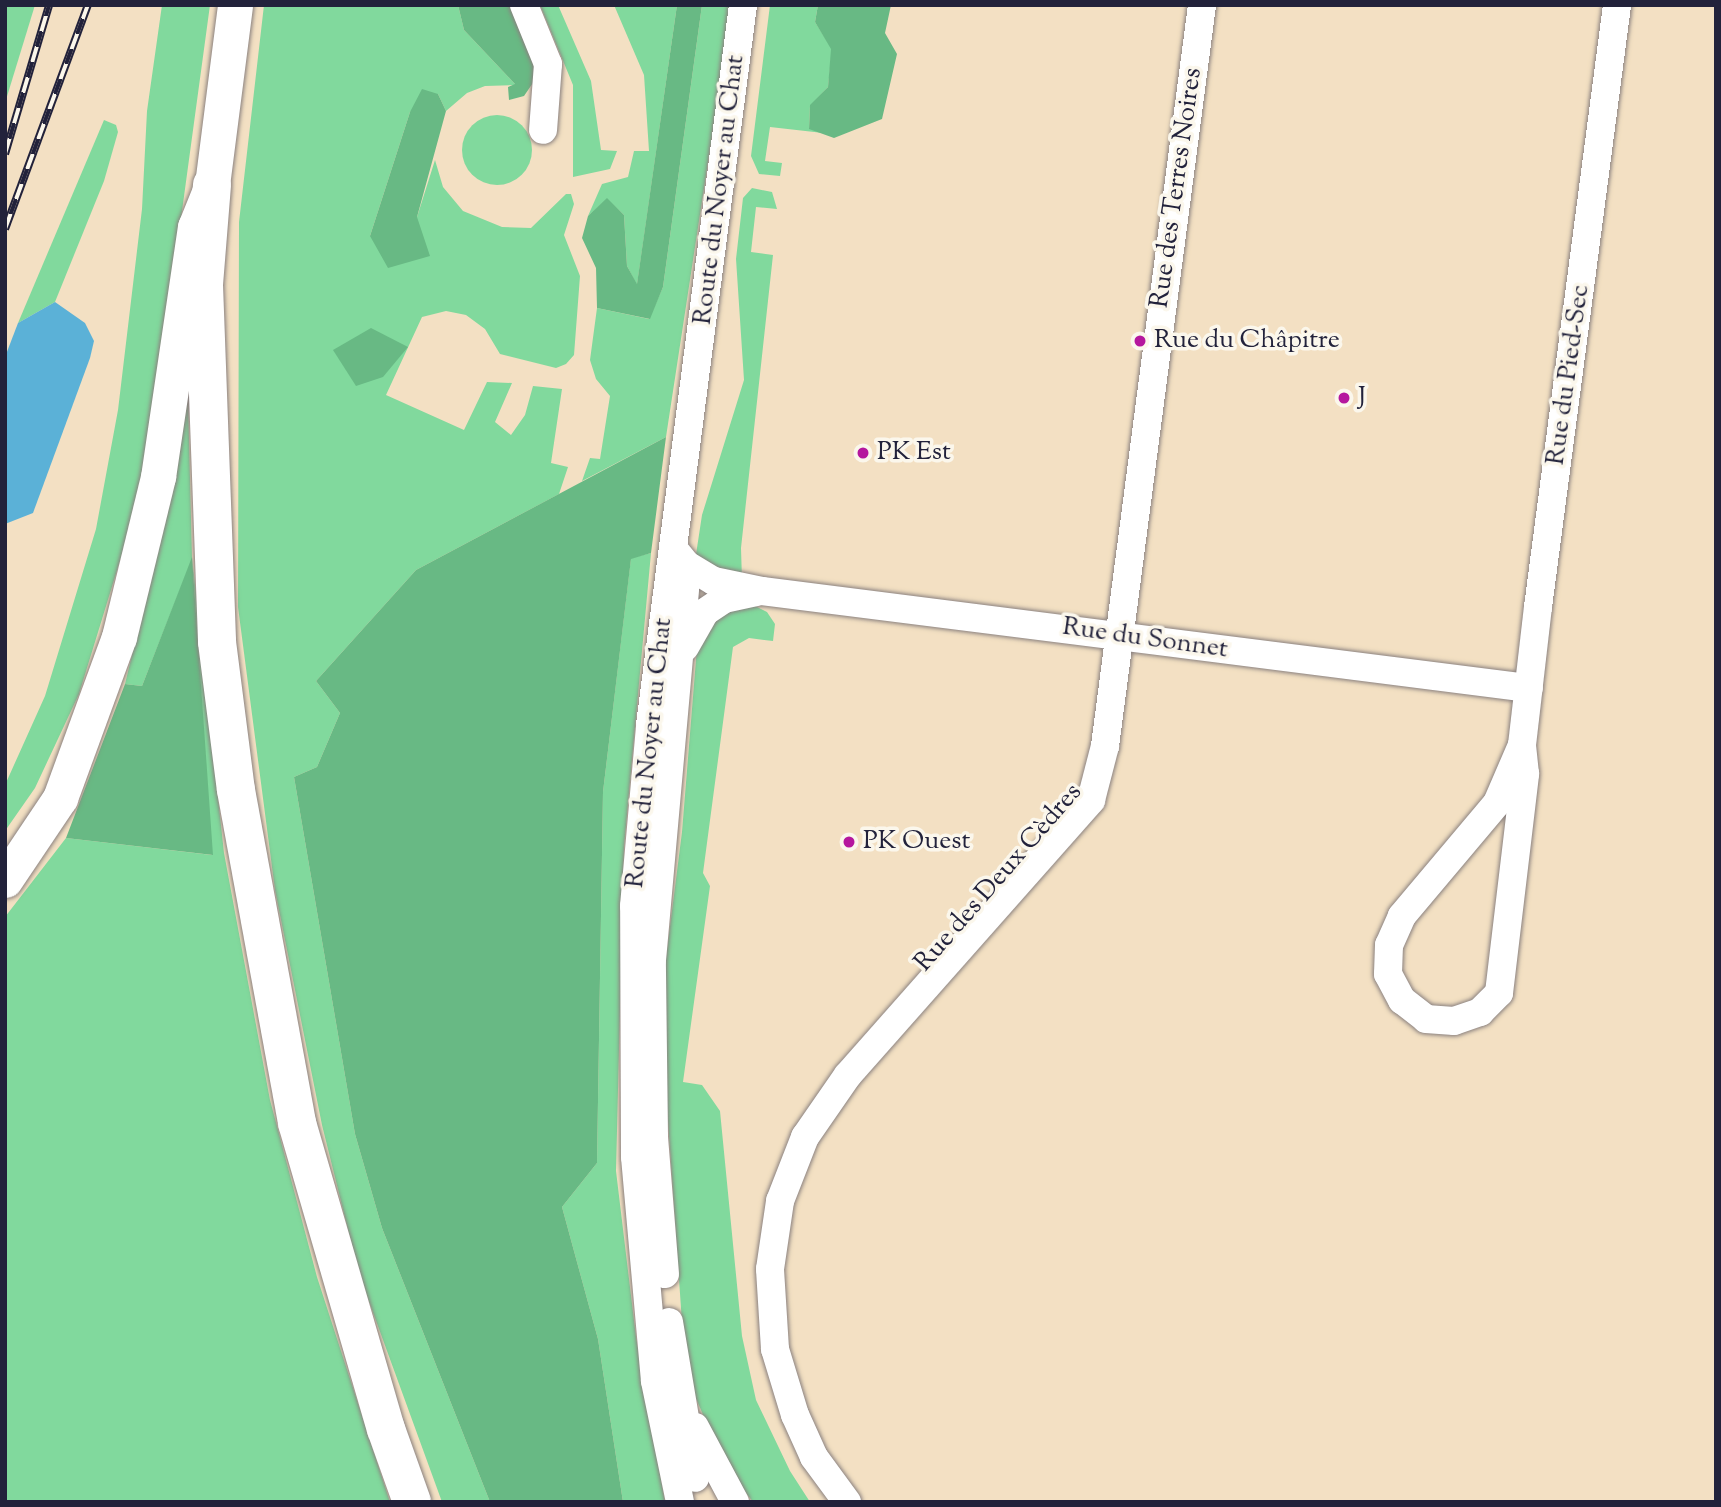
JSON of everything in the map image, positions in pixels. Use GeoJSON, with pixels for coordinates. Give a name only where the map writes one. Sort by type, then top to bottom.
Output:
{"type":"FeatureCollection","features":[{"type":"Feature","properties":{"kind":"highway"},"geometry":{"type":"LineString","coordinates":[[212,185],[204,285],[217,642],[236,790],[297,1124],[386,1429],[412,1502]]}},
{"type":"Feature","properties":{"kind":"main road"},"geometry":{"type":"LineString","coordinates":[[5,880],[60,798],[119,637],[158,477],[195,227],[212,185],[235,5]]}},
{"type":"Feature","properties":{"kind":"street"},"geometry":{"type":"LineString","coordinates":[[524,5],[548,64],[543,130]]}},
{"type":"Feature","properties":{"kind":"street","name":"Route du Noyer au Chat"},"geometry":{"type":"LineString","coordinates":[[699,1502],[671,1350],[654,1136],[652,960],[681,654],[680,556],[743,5]]}},
{"type":"Feature","properties":{"kind":"street","name":"Route du Noyer au Chat"},"geometry":{"type":"LineString","coordinates":[[680,1502],[655,1381],[635,1157],[634,906],[650,725],[680,556],[763,5]]}},
{"type":"Feature","properties":{"kind":"street","name":"Rue des Terres Noires"},"geometry":{"type":"LineString","coordinates":[[1105,746],[1202,5]]}},
{"type":"Feature","properties":{"kind":"street","name":"Rue du Pied-Sec"},"geometry":{"type":"LineString","coordinates":[[1522,745],[1617,5]]}},
{"type":"Feature","properties":{"kind":"street","name":"Rue du Sonnet"},"geometry":{"type":"LineString","coordinates":[[680,556],[714,581],[762,591],[1529,688]]}},
{"type":"Feature","properties":{"kind":"street","name":"Rue du Sonnet"},"geometry":{"type":"LineString","coordinates":[[681,654],[705,612],[724,599],[762,591]]}},
{"type":"Feature","properties":{"kind":"street"},"geometry":{"type":"LineString","coordinates":[[1522,745],[1525,774],[1499,993],[1480,1012],[1454,1021],[1426,1019],[1402,1000],[1388,974],[1389,945],[1402,916],[1497,803],[1522,745]]}},
{"type":"Feature","properties":{"kind":"street","name":"Rue des Deux Cèdres"},"geometry":{"type":"LineString","coordinates":[[822,1502],[783,1435],[755,1336],[754,1257],[769,1183],[806,1106],[849,1049],[1062,810],[1105,746]]}},
{"type":"Feature","properties":{"kind":"street","name":"Rue des Deux Cèdres"},"geometry":{"type":"LineString","coordinates":[[846,1502],[814,1457],[794,1415],[775,1349],[770,1269],[773,1233],[790,1169],[805,1137],[848,1075],[1091,800],[1105,746]]}},
{"type":"Feature","properties":{"kind":"street"},"geometry":{"type":"LineString","coordinates":[[671,1350],[697,1435],[734,1502]]}},
{"type":"Feature","properties":{"kind":"green space"},"geometry":{"type":"Polygon","coordinates":[[[5,5],[35,5],[5,103],[5,5]]]}},
{"type":"Feature","properties":{"kind":"green space"},"geometry":{"type":"Polygon","coordinates":[[[162,5],[210,5],[146,476],[79,694],[35,788],[5,831],[5,785],[45,696],[96,529],[118,410],[142,209],[147,111],[162,5]]]}},
{"type":"Feature","properties":{"kind":"green space"},"geometry":{"type":"Polygon","coordinates":[[[264,5],[458,5],[464,30],[516,85],[485,86],[467,93],[446,111],[438,94],[410,112],[370,236],[417,217],[435,160],[443,187],[463,211],[502,227],[531,228],[566,194],[571,194],[574,204],[564,235],[580,276],[574,355],[566,364],[556,368],[500,354],[485,329],[466,315],[446,311],[422,317],[386,395],[464,430],[487,382],[512,383],[495,422],[511,435],[525,415],[533,386],[562,389],[551,463],[568,467],[559,494],[416,570],[316,681],[340,713],[317,767],[294,777],[355,1134],[382,1228],[490,1502],[442,1502],[359,1274],[322,1125],[275,890],[238,607],[239,222],[264,5]]]}},
{"type":"Feature","properties":{"kind":"green space"},"geometry":{"type":"Polygon","coordinates":[[[458,5],[515,5],[539,74],[524,96],[509,100],[508,87],[515,84],[464,30],[458,5]]]}},
{"type":"Feature","properties":{"kind":"green space"},"geometry":{"type":"Polygon","coordinates":[[[540,5],[558,5],[591,81],[601,150],[617,151],[610,169],[573,177],[573,85],[540,5]]]}},
{"type":"Feature","properties":{"kind":"green space"},"geometry":{"type":"Polygon","coordinates":[[[614,5],[677,5],[637,285],[627,266],[624,215],[607,199],[588,216],[602,184],[628,177],[634,151],[649,151],[644,75],[614,5]]]}},
{"type":"Feature","properties":{"kind":"green space"},"geometry":{"type":"Polygon","coordinates":[[[677,5],[702,5],[663,287],[650,319],[597,308],[596,268],[582,238],[588,216],[607,198],[624,215],[627,266],[637,284],[677,5]]]}},
{"type":"Feature","properties":{"kind":"green space"},"geometry":{"type":"Polygon","coordinates":[[[702,5],[732,5],[666,437],[582,481],[590,458],[600,459],[610,396],[596,379],[590,360],[597,308],[649,319],[663,287],[702,5]]]}},
{"type":"Feature","properties":{"kind":"green space"},"geometry":{"type":"Polygon","coordinates":[[[770,5],[818,5],[815,22],[832,49],[828,87],[810,106],[809,128],[823,133],[770,127],[765,161],[782,163],[780,176],[759,174],[751,156],[770,5]]]}},
{"type":"Feature","properties":{"kind":"green space"},"geometry":{"type":"Polygon","coordinates":[[[818,5],[891,5],[885,33],[897,54],[882,119],[834,138],[809,129],[810,105],[828,87],[831,49],[815,22],[818,5]]]}},
{"type":"Feature","properties":{"kind":"green space"},"geometry":{"type":"Polygon","coordinates":[[[422,89],[438,94],[446,111],[417,217],[430,256],[388,268],[370,236],[410,112],[422,89]]]}},
{"type":"Feature","properties":{"kind":"green space"},"geometry":{"type":"Polygon","coordinates":[[[497,115],[516,121],[526,131],[532,150],[526,169],[516,179],[497,185],[478,179],[468,169],[462,150],[468,131],[478,121],[497,115]]]}},
{"type":"Feature","properties":{"kind":"green space"},"geometry":{"type":"Polygon","coordinates":[[[104,120],[116,125],[118,132],[104,181],[55,302],[18,323],[104,120]]]}},
{"type":"Feature","properties":{"kind":"green space"},"geometry":{"type":"Polygon","coordinates":[[[752,188],[772,192],[777,209],[756,207],[751,252],[773,255],[741,548],[742,580],[695,561],[702,515],[744,380],[736,259],[743,198],[752,188]]]}},
{"type":"Feature","properties":{"kind":"green space"},"geometry":{"type":"Polygon","coordinates":[[[371,328],[408,347],[383,377],[356,386],[333,350],[371,328]]]}},
{"type":"Feature","properties":{"kind":"green space"},"geometry":{"type":"Polygon","coordinates":[[[188,399],[192,557],[224,853],[270,1100],[317,1277],[390,1502],[5,1502],[5,917],[66,838],[212,855],[192,559],[142,686],[125,684],[174,481],[188,399]]]}},
{"type":"Feature","properties":{"kind":"green space"},"geometry":{"type":"Polygon","coordinates":[[[666,437],[651,553],[631,559],[603,792],[597,1163],[562,1207],[598,1339],[623,1502],[490,1502],[382,1228],[355,1134],[294,777],[317,767],[340,713],[316,681],[416,570],[666,437]]]}},
{"type":"Feature","properties":{"kind":"green space"},"geometry":{"type":"Polygon","coordinates":[[[651,553],[624,847],[616,1171],[636,1337],[665,1502],[623,1502],[598,1339],[562,1207],[597,1163],[603,792],[631,558],[651,553]]]}},
{"type":"Feature","properties":{"kind":"green space"},"geometry":{"type":"Polygon","coordinates":[[[192,557],[213,855],[66,838],[125,684],[142,686],[192,557]]]}},
{"type":"Feature","properties":{"kind":"green space"},"geometry":{"type":"Polygon","coordinates":[[[753,605],[767,612],[775,624],[773,641],[749,638],[733,647],[703,873],[710,886],[683,1082],[702,1085],[720,1111],[742,1336],[756,1400],[790,1471],[810,1502],[753,1502],[725,1466],[695,1396],[683,1337],[665,1077],[666,958],[682,832],[698,635],[720,613],[753,605]]]}},
{"type":"Feature","properties":{"kind":"water"},"geometry":{"type":"Polygon","coordinates":[[[55,302],[85,323],[94,341],[33,513],[5,524],[5,357],[18,323],[55,302]]]}},
{"type":"Feature","properties":{"kind":"railway"},"geometry":{"type":"LineString","coordinates":[[5,154],[49,5]]}},
{"type":"Feature","properties":{"kind":"railway"},"geometry":{"type":"LineString","coordinates":[[5,229],[88,5]]}},
{"type":"Feature","properties":{"kind":"place","name":"Rue du Châpitre"},"geometry":{"type":"Point","coordinates":[1140,341]}},
{"type":"Feature","properties":{"kind":"place","name":"J"},"geometry":{"type":"Point","coordinates":[1344,398]}},
{"type":"Feature","properties":{"kind":"place","name":"PK Est"},"geometry":{"type":"Point","coordinates":[863,453]}},
{"type":"Feature","properties":{"kind":"place","name":"PK Ouest"},"geometry":{"type":"Point","coordinates":[849,842]}}]}
